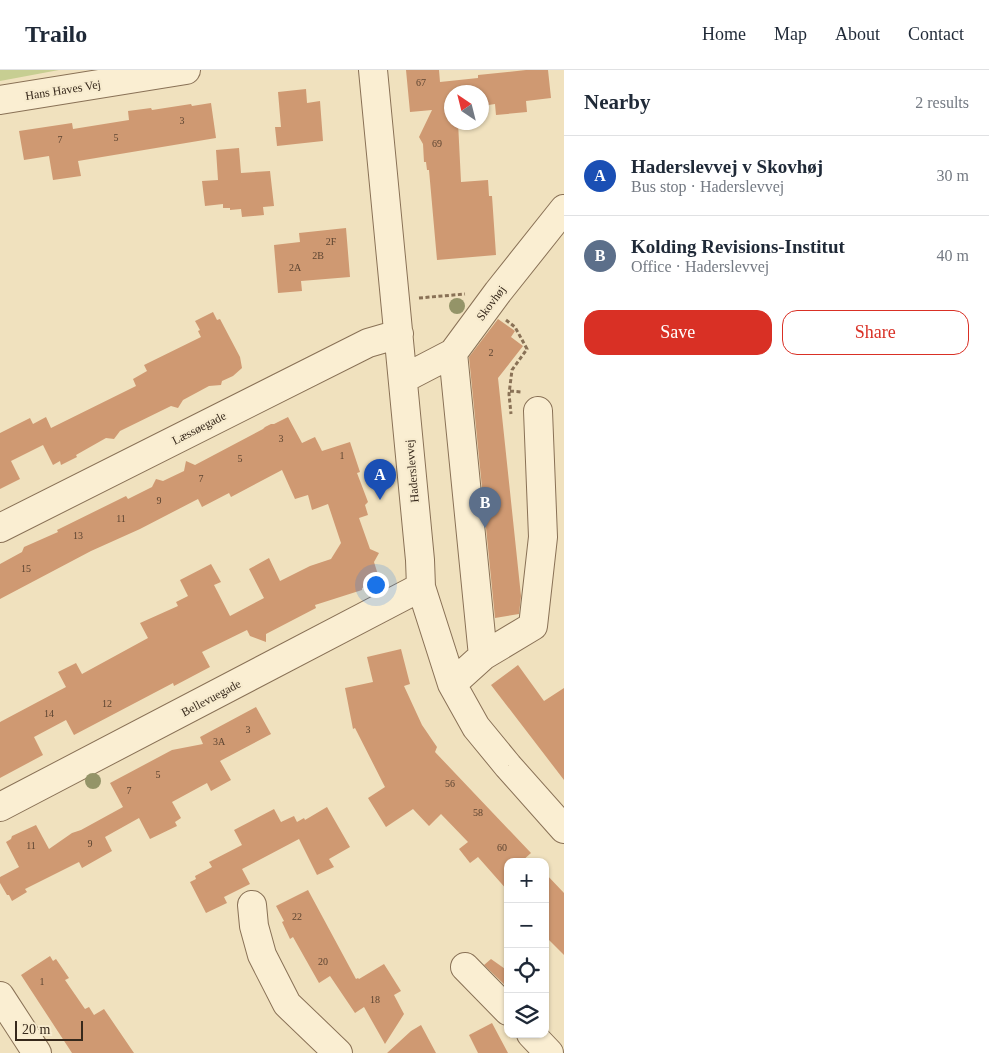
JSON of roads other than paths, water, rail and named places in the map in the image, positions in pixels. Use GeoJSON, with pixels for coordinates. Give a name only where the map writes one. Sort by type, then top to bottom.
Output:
{"type":"FeatureCollection","features":[{"type":"Feature","properties":{"kind":"street","name":"Hans Haves Vej"},"geometry":{"type":"LineString","coordinates":[[0,100],[186,70]]}},
{"type":"Feature","properties":{"kind":"street","name":"Haderslevvej"},"geometry":{"type":"LineString","coordinates":[[374,70],[400,334],[421,587],[452,684],[476,727],[564,829]]}},
{"type":"Feature","properties":{"kind":"street","name":"Skovhøj"},"geometry":{"type":"LineString","coordinates":[[403,378],[453,353],[498,292],[564,209]]}},
{"type":"Feature","properties":{"kind":"street","name":"Læssøegade"},"geometry":{"type":"LineString","coordinates":[[0,528],[368,343],[400,334]]}},
{"type":"Feature","properties":{"kind":"street"},"geometry":{"type":"LineString","coordinates":[[453,353],[483,656]]}},
{"type":"Feature","properties":{"kind":"street"},"geometry":{"type":"LineString","coordinates":[[452,684],[483,656],[533,626],[543,536],[538,411]]}},
{"type":"Feature","properties":{"kind":"street","name":"Bellevuegade"},"geometry":{"type":"LineString","coordinates":[[0,807],[421,587]]}},
{"type":"Feature","properties":{"kind":"street"},"geometry":{"type":"LineString","coordinates":[[252,905],[254,926],[262,954],[287,1004],[338,1053]]}},
{"type":"Feature","properties":{"kind":"street"},"geometry":{"type":"LineString","coordinates":[[465,967],[504,1007]]}},
{"type":"Feature","properties":{"kind":"street"},"geometry":{"type":"LineString","coordinates":[[0,996],[37,1053]]}},
{"type":"Feature","properties":{"kind":"street"},"geometry":{"type":"LineString","coordinates":[[535,1038],[549,1053]]}},
{"type":"Feature","properties":{"kind":"place","name":"Haderslevvej v Skovhøj"},"geometry":{"type":"Point","coordinates":[380,500]}},
{"type":"Feature","properties":{"kind":"place","name":"Kolding Revisions-Institut"},"geometry":{"type":"Point","coordinates":[485,528]}}]}
